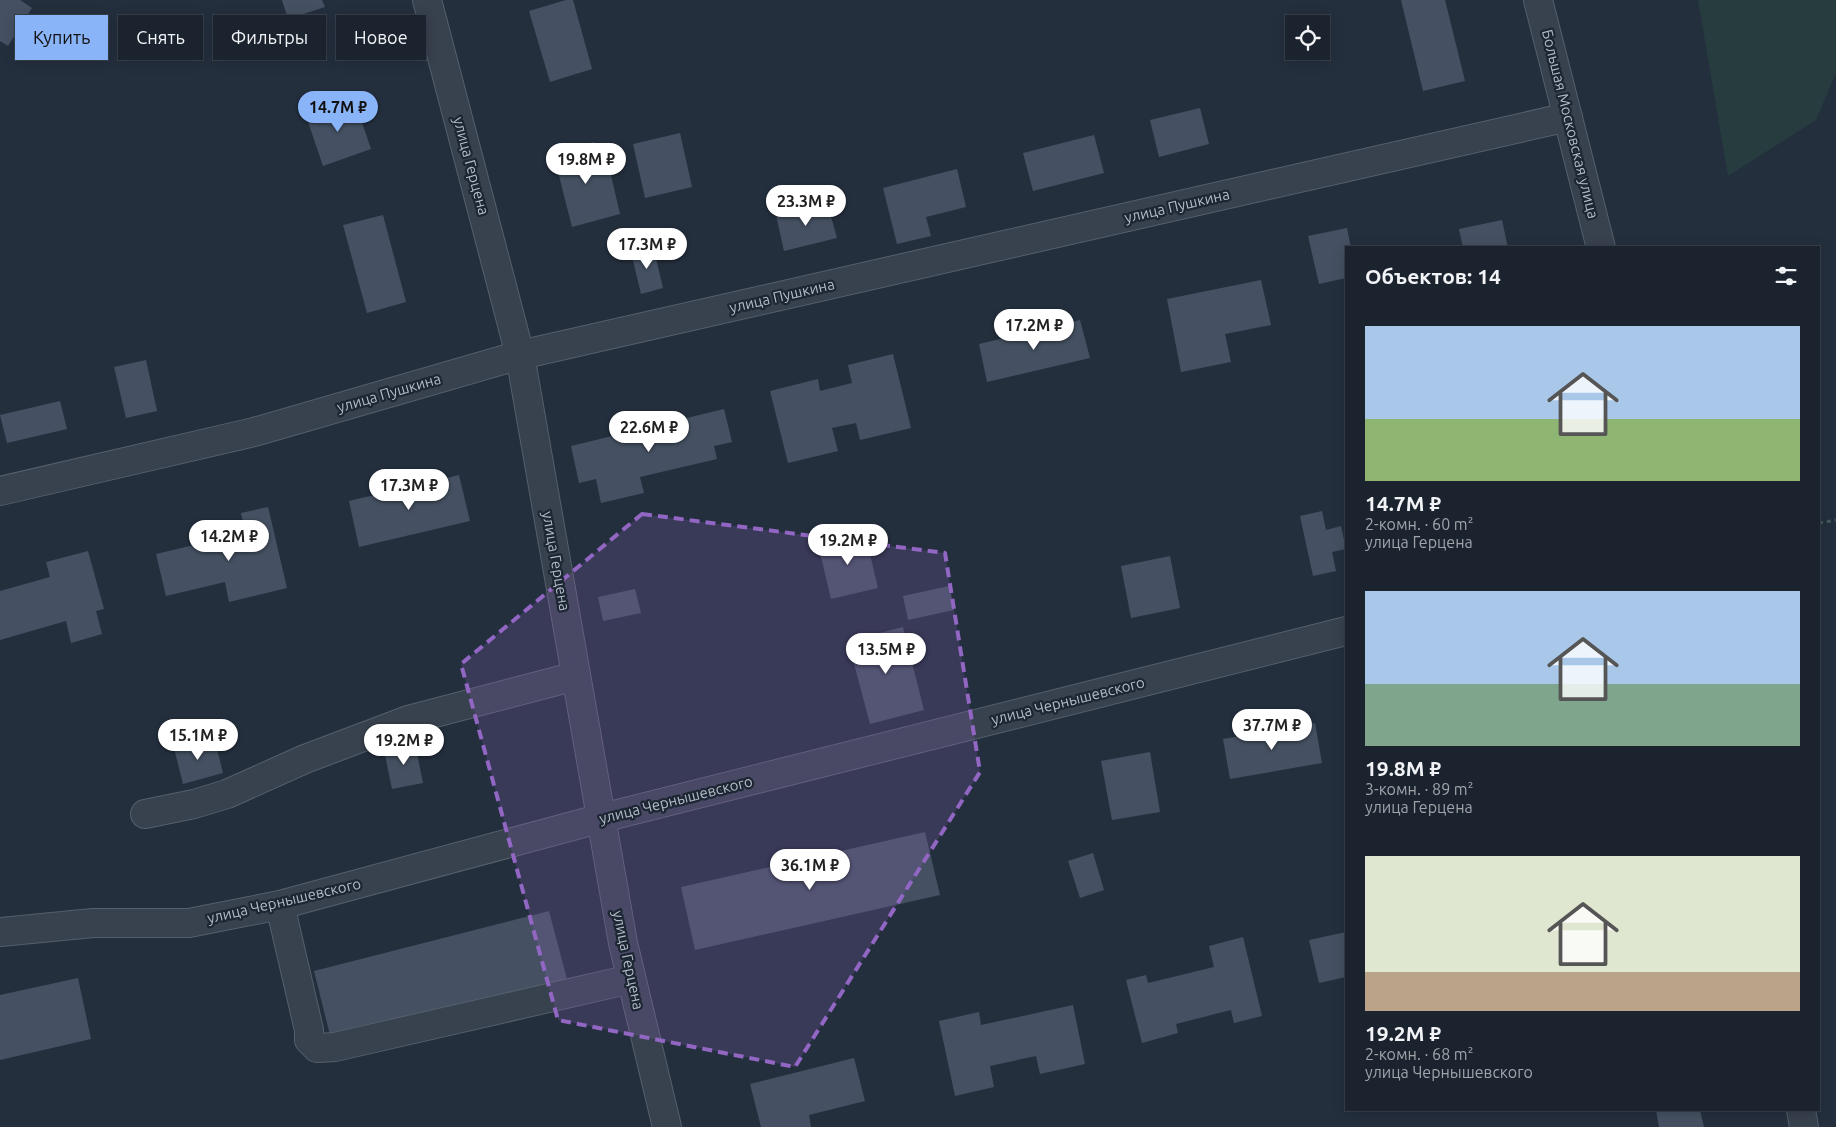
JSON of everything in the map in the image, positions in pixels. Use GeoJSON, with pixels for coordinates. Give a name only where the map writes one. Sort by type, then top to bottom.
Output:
{"type":"FeatureCollection","features":[{"type":"Feature","properties":{"kind":"street","name":"улица Герцена"},"geometry":{"type":"LineString","coordinates":[[427,0],[520,355],[631,979],[666,1127]]}},
{"type":"Feature","properties":{"kind":"street","name":"Большая Московская улица"},"geometry":{"type":"LineString","coordinates":[[1538,0],[1600,246]]}},
{"type":"Feature","properties":{"kind":"street","name":"улица Пушкина"},"geometry":{"type":"LineString","coordinates":[[0,491],[254,432],[520,355],[1568,117]]}},
{"type":"Feature","properties":{"kind":"street","name":"улица Чернышевского"},"geometry":{"type":"LineString","coordinates":[[0,932],[94,923],[189,923],[280,905],[602,818],[1345,631]]}},
{"type":"Feature","properties":{"kind":"street"},"geometry":{"type":"LineString","coordinates":[[145,814],[194,804],[227,794],[305,759],[408,720],[576,676]]}},
{"type":"Feature","properties":{"kind":"street"},"geometry":{"type":"LineString","coordinates":[[280,905],[309,1030],[309,1040],[317,1048],[336,1047],[631,979]]}},
{"type":"Feature","properties":{"kind":"street"},"geometry":{"type":"LineString","coordinates":[[1801,1111],[1804,1127]]}},
{"type":"Feature","properties":{"kind":"path"},"geometry":{"type":"LineString","coordinates":[[1820,524],[1836,520]]}},
{"type":"Feature","properties":{"kind":"highlighted area"},"geometry":{"type":"Polygon","coordinates":[[[642,514],[945,553],[980,772],[795,1067],[558,1020],[461,664],[642,514]]]}},
{"type":"Feature","properties":{"kind":"green space"},"geometry":{"type":"Polygon","coordinates":[[[1698,0],[1836,0],[1836,73],[1816,120],[1728,176],[1698,0]]]}},
{"type":"Feature","properties":{"kind":"building"},"geometry":{"type":"Polygon","coordinates":[[[0,0],[20,0],[32,8],[28,15],[15,15],[15,35],[8,46],[0,41],[0,0]]]}},
{"type":"Feature","properties":{"kind":"building"},"geometry":{"type":"Polygon","coordinates":[[[282,0],[322,0],[325,7],[300,15],[287,15],[282,0]]]}},
{"type":"Feature","properties":{"kind":"building"},"geometry":{"type":"Polygon","coordinates":[[[566,0],[573,0],[592,69],[550,82],[529,11],[566,0]]]}},
{"type":"Feature","properties":{"kind":"building"},"geometry":{"type":"Polygon","coordinates":[[[1401,0],[1445,0],[1465,81],[1423,91],[1401,0]]]}},
{"type":"Feature","properties":{"kind":"building"},"geometry":{"type":"Polygon","coordinates":[[[354,99],[371,149],[323,166],[306,116],[354,99]]]}},
{"type":"Feature","properties":{"kind":"building"},"geometry":{"type":"Polygon","coordinates":[[[1200,108],[1209,144],[1159,157],[1150,120],[1200,108]]]}},
{"type":"Feature","properties":{"kind":"building"},"geometry":{"type":"Polygon","coordinates":[[[680,133],[692,187],[645,198],[633,144],[680,133]]]}},
{"type":"Feature","properties":{"kind":"building"},"geometry":{"type":"Polygon","coordinates":[[[1094,135],[1104,173],[1033,191],[1023,153],[1094,135]]]}},
{"type":"Feature","properties":{"kind":"building"},"geometry":{"type":"Polygon","coordinates":[[[594,142],[602,173],[610,171],[620,214],[572,227],[553,152],[594,142]]]}},
{"type":"Feature","properties":{"kind":"building"},"geometry":{"type":"Polygon","coordinates":[[[957,169],[966,207],[926,217],[931,236],[897,244],[883,188],[957,169]]]}},
{"type":"Feature","properties":{"kind":"building"},"geometry":{"type":"Polygon","coordinates":[[[827,202],[837,238],[784,251],[776,215],[827,202]]]}},
{"type":"Feature","properties":{"kind":"building"},"geometry":{"type":"Polygon","coordinates":[[[383,215],[406,302],[367,313],[343,225],[383,215]]]}},
{"type":"Feature","properties":{"kind":"building"},"geometry":{"type":"Polygon","coordinates":[[[1502,220],[1508,246],[1463,246],[1459,229],[1502,220]]]}},
{"type":"Feature","properties":{"kind":"building"},"geometry":{"type":"Polygon","coordinates":[[[1347,228],[1351,246],[1345,246],[1345,278],[1319,284],[1308,236],[1347,228]]]}},
{"type":"Feature","properties":{"kind":"building"},"geometry":{"type":"Polygon","coordinates":[[[653,246],[663,288],[641,294],[631,252],[653,246]]]}},
{"type":"Feature","properties":{"kind":"building"},"geometry":{"type":"Polygon","coordinates":[[[1261,280],[1271,325],[1225,334],[1231,362],[1181,372],[1167,299],[1261,280]]]}},
{"type":"Feature","properties":{"kind":"building"},"geometry":{"type":"Polygon","coordinates":[[[1080,320],[1090,358],[987,382],[979,344],[1080,320]]]}},
{"type":"Feature","properties":{"kind":"building"},"geometry":{"type":"Polygon","coordinates":[[[893,354],[911,428],[860,440],[856,423],[832,428],[838,451],[788,463],[770,391],[818,379],[820,391],[852,383],[848,365],[893,354]]]}},
{"type":"Feature","properties":{"kind":"building"},"geometry":{"type":"Polygon","coordinates":[[[146,360],[157,411],[126,418],[114,367],[146,360]]]}},
{"type":"Feature","properties":{"kind":"building"},"geometry":{"type":"Polygon","coordinates":[[[60,401],[67,429],[7,443],[0,415],[60,401]]]}},
{"type":"Feature","properties":{"kind":"building"},"geometry":{"type":"Polygon","coordinates":[[[724,409],[732,442],[714,446],[717,459],[640,477],[644,493],[601,503],[596,479],[579,483],[571,446],[724,409]]]}},
{"type":"Feature","properties":{"kind":"building"},"geometry":{"type":"Polygon","coordinates":[[[459,475],[470,521],[359,547],[349,501],[459,475]]]}},
{"type":"Feature","properties":{"kind":"building"},"geometry":{"type":"Polygon","coordinates":[[[268,507],[287,588],[229,602],[225,582],[166,596],[156,554],[245,533],[241,513],[268,507]]]}},
{"type":"Feature","properties":{"kind":"building"},"geometry":{"type":"Polygon","coordinates":[[[1322,511],[1326,530],[1341,526],[1345,549],[1332,552],[1336,571],[1313,576],[1300,516],[1322,511]]]}},
{"type":"Feature","properties":{"kind":"building"},"geometry":{"type":"Polygon","coordinates":[[[865,533],[878,588],[831,599],[818,544],[865,533]]]}},
{"type":"Feature","properties":{"kind":"building"},"geometry":{"type":"Polygon","coordinates":[[[88,551],[104,609],[96,611],[102,634],[71,643],[66,621],[0,640],[0,591],[50,577],[46,562],[88,551]]]}},
{"type":"Feature","properties":{"kind":"building"},"geometry":{"type":"Polygon","coordinates":[[[1170,556],[1180,608],[1131,618],[1121,566],[1170,556]]]}},
{"type":"Feature","properties":{"kind":"building"},"geometry":{"type":"Polygon","coordinates":[[[949,586],[954,610],[908,620],[903,596],[949,586]]]}},
{"type":"Feature","properties":{"kind":"building"},"geometry":{"type":"Polygon","coordinates":[[[635,589],[641,613],[603,621],[598,597],[635,589]]]}},
{"type":"Feature","properties":{"kind":"building"},"geometry":{"type":"Polygon","coordinates":[[[903,627],[924,710],[870,724],[848,641],[903,627]]]}},
{"type":"Feature","properties":{"kind":"building"},"geometry":{"type":"Polygon","coordinates":[[[1315,723],[1322,763],[1230,779],[1223,739],[1315,723]]]}},
{"type":"Feature","properties":{"kind":"building"},"geometry":{"type":"Polygon","coordinates":[[[214,737],[223,773],[183,784],[174,748],[214,737]]]}},
{"type":"Feature","properties":{"kind":"building"},"geometry":{"type":"Polygon","coordinates":[[[415,743],[423,783],[392,789],[384,750],[415,743]]]}},
{"type":"Feature","properties":{"kind":"building"},"geometry":{"type":"Polygon","coordinates":[[[1150,752],[1160,812],[1112,820],[1101,761],[1150,752]]]}},
{"type":"Feature","properties":{"kind":"building"},"geometry":{"type":"Polygon","coordinates":[[[925,832],[940,895],[695,950],[681,887],[925,832]]]}},
{"type":"Feature","properties":{"kind":"building"},"geometry":{"type":"Polygon","coordinates":[[[1093,853],[1104,890],[1080,898],[1068,861],[1093,853]]]}},
{"type":"Feature","properties":{"kind":"building"},"geometry":{"type":"Polygon","coordinates":[[[549,911],[567,979],[331,1039],[314,971],[549,911]]]}},
{"type":"Feature","properties":{"kind":"building"},"geometry":{"type":"Polygon","coordinates":[[[1345,932],[1345,977],[1319,983],[1309,940],[1345,932]]]}},
{"type":"Feature","properties":{"kind":"building"},"geometry":{"type":"Polygon","coordinates":[[[1243,937],[1262,1016],[1234,1023],[1231,1010],[1176,1024],[1178,1033],[1142,1043],[1126,980],[1146,975],[1148,983],[1214,967],[1209,946],[1243,937]]]}},
{"type":"Feature","properties":{"kind":"building"},"geometry":{"type":"Polygon","coordinates":[[[78,978],[91,1039],[0,1060],[0,995],[78,978]]]}},
{"type":"Feature","properties":{"kind":"building"},"geometry":{"type":"Polygon","coordinates":[[[1073,1005],[1085,1064],[1040,1074],[1036,1056],[990,1066],[994,1087],[955,1096],[939,1021],[979,1012],[981,1025],[1073,1005]]]}},
{"type":"Feature","properties":{"kind":"building"},"geometry":{"type":"Polygon","coordinates":[[[854,1058],[865,1101],[809,1115],[811,1127],[761,1127],[750,1084],[854,1058]]]}},
{"type":"Feature","properties":{"kind":"building"},"geometry":{"type":"Polygon","coordinates":[[[1656,1111],[1700,1111],[1704,1127],[1659,1127],[1656,1111]]]}}]}
